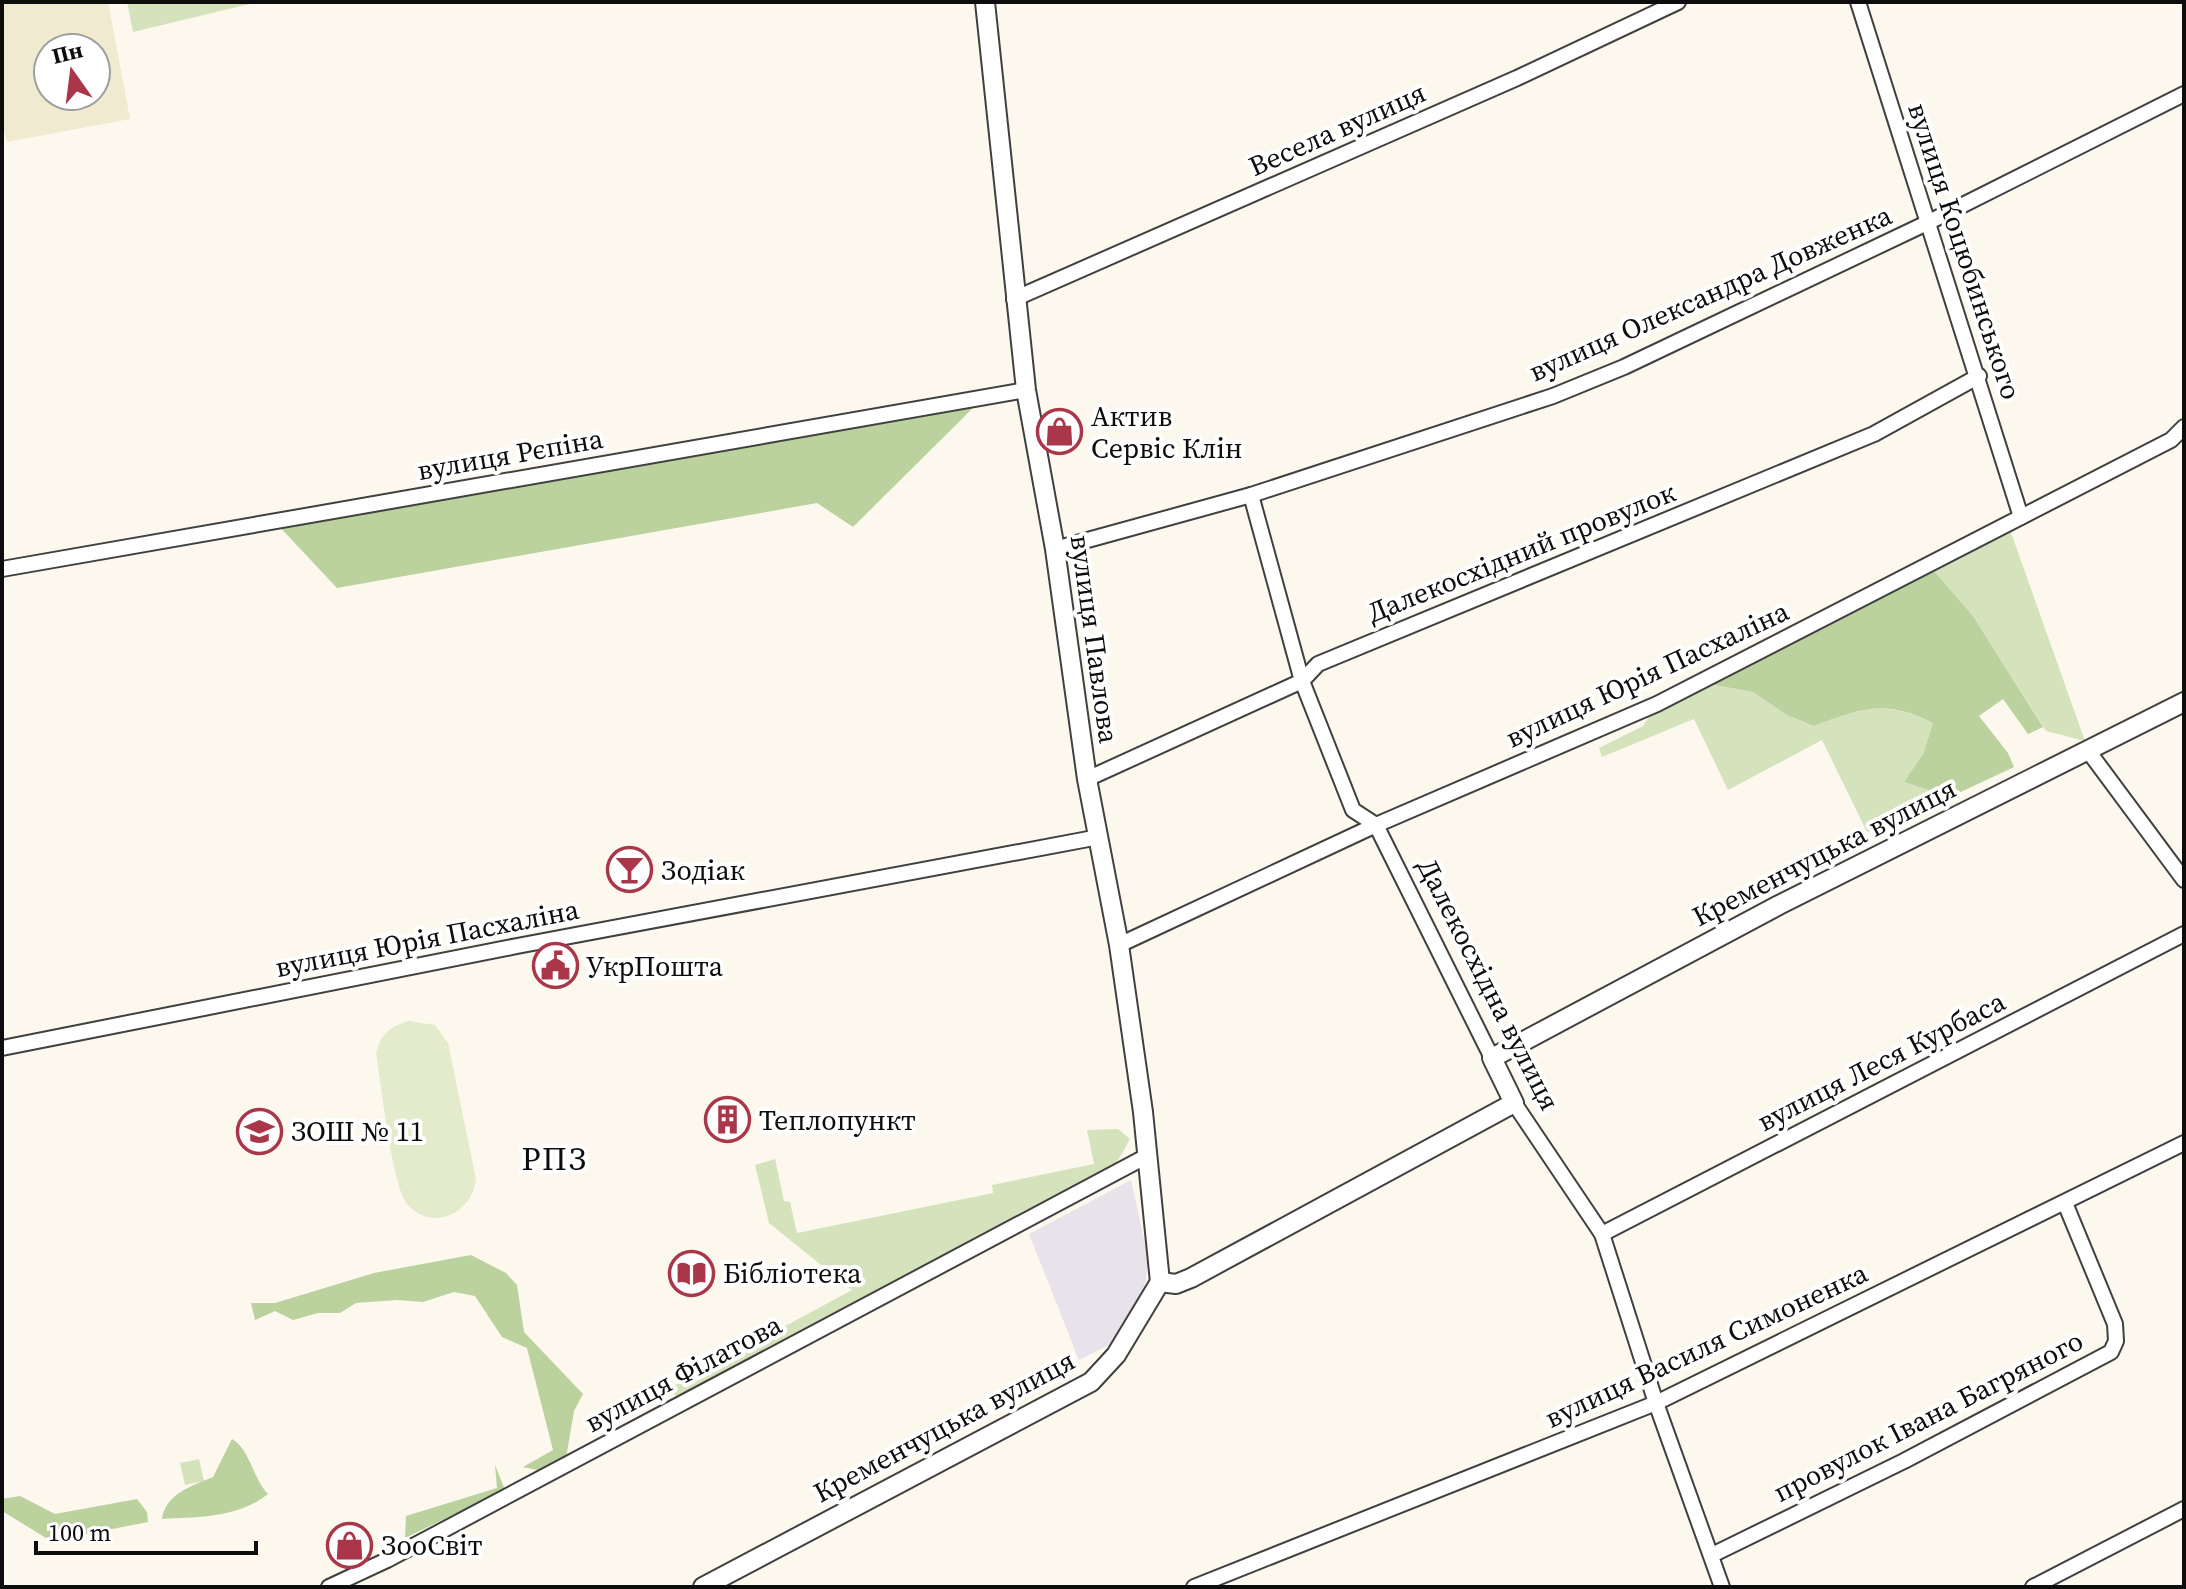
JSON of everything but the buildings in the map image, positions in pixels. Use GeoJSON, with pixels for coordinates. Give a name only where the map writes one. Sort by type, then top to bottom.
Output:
{"type":"FeatureCollection","features":[{"type":"Feature","properties":{"kind":"street","name":"вулиця Павлова"},"geometry":{"type":"LineString","coordinates":[[985,2],[1026,390],[1055,549],[1087,779],[1119,945],[1143,1112],[1145,1157],[1160,1282]]}},
{"type":"Feature","properties":{"kind":"street","name":"Весела вулиця"},"geometry":{"type":"LineString","coordinates":[[1014,299],[1517,78],[1678,2]]}},
{"type":"Feature","properties":{"kind":"street","name":"вулиця Коцюбинського"},"geometry":{"type":"LineString","coordinates":[[1858,2],[1979,376],[2021,517]]}},
{"type":"Feature","properties":{"kind":"street","name":"вулиця Олександра Довженка"},"geometry":{"type":"LineString","coordinates":[[1055,549],[1251,495],[1553,396],[1624,367],[1929,222],[2184,94]]}},
{"type":"Feature","properties":{"kind":"street","name":"Далекосхідний провулок"},"geometry":{"type":"LineString","coordinates":[[1087,779],[1302,681],[1318,664],[1874,434],[1979,376]]}},
{"type":"Feature","properties":{"kind":"street","name":"вулиця Рєпіна"},"geometry":{"type":"LineString","coordinates":[[2,569],[1026,390]]}},
{"type":"Feature","properties":{"kind":"street","name":"вулиця Юрія Пасхаліна"},"geometry":{"type":"LineString","coordinates":[[1119,945],[1376,825],[1657,704],[2171,440],[2184,427]]}},
{"type":"Feature","properties":{"kind":"street","name":"Далекосхідна вулиця"},"geometry":{"type":"LineString","coordinates":[[1251,495],[1302,681],[1353,810],[1376,825],[1514,1103],[1602,1234],[1656,1403],[1722,1587]]}},
{"type":"Feature","properties":{"kind":"street","name":"Кременчуцька вулиця"},"geometry":{"type":"LineString","coordinates":[[1492,1058],[1779,905],[2184,702]]}},
{"type":"Feature","properties":{"kind":"street"},"geometry":{"type":"LineString","coordinates":[[2089,752],[2184,880]]}},
{"type":"Feature","properties":{"kind":"street","name":"вулиця Юрія Пасхаліна"},"geometry":{"type":"LineString","coordinates":[[2,1048],[517,946],[1099,837]]}},
{"type":"Feature","properties":{"kind":"street","name":"вулиця Леся Курбаса"},"geometry":{"type":"LineString","coordinates":[[1602,1234],[2184,934]]}},
{"type":"Feature","properties":{"kind":"street"},"geometry":{"type":"LineString","coordinates":[[1160,1282],[1176,1284],[1191,1278],[1514,1103]]}},
{"type":"Feature","properties":{"kind":"street","name":"вулиця Василя Симоненка"},"geometry":{"type":"LineString","coordinates":[[1194,1587],[1656,1403],[2184,1143]]}},
{"type":"Feature","properties":{"kind":"street","name":"вулиця Філатова"},"geometry":{"type":"LineString","coordinates":[[329,1587],[387,1560],[1145,1157]]}},
{"type":"Feature","properties":{"kind":"street","name":"провулок Івана Багряного"},"geometry":{"type":"LineString","coordinates":[[1712,1555],[1904,1461],[2111,1352],[2116,1341],[2115,1324],[2065,1203]]}},
{"type":"Feature","properties":{"kind":"street","name":"Кременчуцька вулиця"},"geometry":{"type":"LineString","coordinates":[[703,1587],[1091,1382],[1116,1355],[1160,1282]]}},
{"type":"Feature","properties":{"kind":"street"},"geometry":{"type":"LineString","coordinates":[[2033,1587],[2184,1509]]}},
{"type":"Feature","properties":{"kind":"shaded area"},"geometry":{"type":"Polygon","coordinates":[[[2,2],[108,2],[130,119],[7,142],[2,123],[2,2]]]}},
{"type":"Feature","properties":{"kind":"shaded area"},"geometry":{"type":"Polygon","coordinates":[[[1131,1180],[1148,1257],[1146,1280],[1134,1317],[1113,1343],[1079,1360],[1029,1234],[1131,1180]]]}},
{"type":"Feature","properties":{"kind":"green space"},"geometry":{"type":"Polygon","coordinates":[[[127,2],[258,2],[133,32],[127,2]]]}},
{"type":"Feature","properties":{"kind":"green space"},"geometry":{"type":"Polygon","coordinates":[[[983,398],[853,527],[817,503],[337,588],[275,522],[983,398]]]}},
{"type":"Feature","properties":{"kind":"green space"},"geometry":{"type":"Polygon","coordinates":[[[2008,524],[2085,741],[2046,731],[1973,616],[1928,564],[2008,524]]]}},
{"type":"Feature","properties":{"kind":"green space"},"geometry":{"type":"Polygon","coordinates":[[[1928,564],[1973,616],[2043,727],[2028,734],[2003,699],[1979,716],[2008,753],[2014,767],[1950,797],[1904,782],[1923,754],[1933,723],[1902,711],[1874,709],[1814,726],[1787,715],[1753,692],[1698,682],[1928,564]]]}},
{"type":"Feature","properties":{"kind":"green space"},"geometry":{"type":"Polygon","coordinates":[[[1698,682],[1753,692],[1787,715],[1814,726],[1874,709],[1901,711],[1933,723],[1923,754],[1904,782],[1950,797],[1867,832],[1822,740],[1728,790],[1694,719],[1602,757],[1599,748],[1643,726],[1657,704],[1698,682]]]}},
{"type":"Feature","properties":{"kind":"green space"},"geometry":{"type":"Polygon","coordinates":[[[409,1021],[435,1025],[448,1043],[476,1179],[468,1201],[460,1209],[440,1218],[418,1213],[402,1195],[384,1109],[376,1053],[387,1032],[409,1021]]]}},
{"type":"Feature","properties":{"kind":"green space"},"geometry":{"type":"Polygon","coordinates":[[[1118,1129],[1130,1139],[1116,1164],[680,1398],[666,1390],[852,1290],[769,1223],[755,1165],[775,1159],[784,1201],[790,1202],[797,1233],[993,1193],[992,1185],[1094,1164],[1087,1130],[1118,1129]]]}},
{"type":"Feature","properties":{"kind":"green space"},"geometry":{"type":"Polygon","coordinates":[[[471,1255],[506,1273],[517,1285],[524,1332],[583,1394],[574,1411],[566,1458],[542,1471],[523,1467],[553,1450],[527,1348],[502,1337],[475,1296],[454,1292],[423,1302],[356,1303],[340,1313],[318,1313],[293,1320],[275,1311],[255,1320],[251,1303],[275,1303],[374,1273],[471,1255]]]}},
{"type":"Feature","properties":{"kind":"green space"},"geometry":{"type":"Polygon","coordinates":[[[232,1439],[243,1450],[268,1494],[231,1512],[162,1519],[164,1510],[174,1497],[213,1477],[232,1439]]]}},
{"type":"Feature","properties":{"kind":"green space"},"geometry":{"type":"Polygon","coordinates":[[[199,1459],[204,1481],[185,1485],[180,1463],[199,1459]]]}},
{"type":"Feature","properties":{"kind":"green space"},"geometry":{"type":"Polygon","coordinates":[[[495,1465],[505,1490],[405,1538],[406,1516],[497,1488],[495,1465]]]}},
{"type":"Feature","properties":{"kind":"green space"},"geometry":{"type":"Polygon","coordinates":[[[20,1496],[55,1514],[137,1499],[147,1512],[148,1522],[51,1541],[2,1511],[2,1499],[20,1496]]]}},
{"type":"Feature","properties":{"kind":"place","name":"Актив Сервiс Клiн"},"geometry":{"type":"Point","coordinates":[1060,432]}},
{"type":"Feature","properties":{"kind":"place","name":"Зодіак"},"geometry":{"type":"Point","coordinates":[630,870]}},
{"type":"Feature","properties":{"kind":"place","name":"УкрПошта"},"geometry":{"type":"Point","coordinates":[555,966]}},
{"type":"Feature","properties":{"kind":"place","name":"Теплопункт"},"geometry":{"type":"Point","coordinates":[728,1120]}},
{"type":"Feature","properties":{"kind":"place","name":"ЗОШ № 11"},"geometry":{"type":"Point","coordinates":[260,1131]}},
{"type":"Feature","properties":{"kind":"place","name":"Бібліотека"},"geometry":{"type":"Point","coordinates":[692,1273]}},
{"type":"Feature","properties":{"kind":"place","name":"ЗооСвiт"},"geometry":{"type":"Point","coordinates":[350,1545]}},
{"type":"Feature","properties":{"kind":"district","name":"РПЗ"},"geometry":{"type":"Point","coordinates":[555,1159]}}]}
